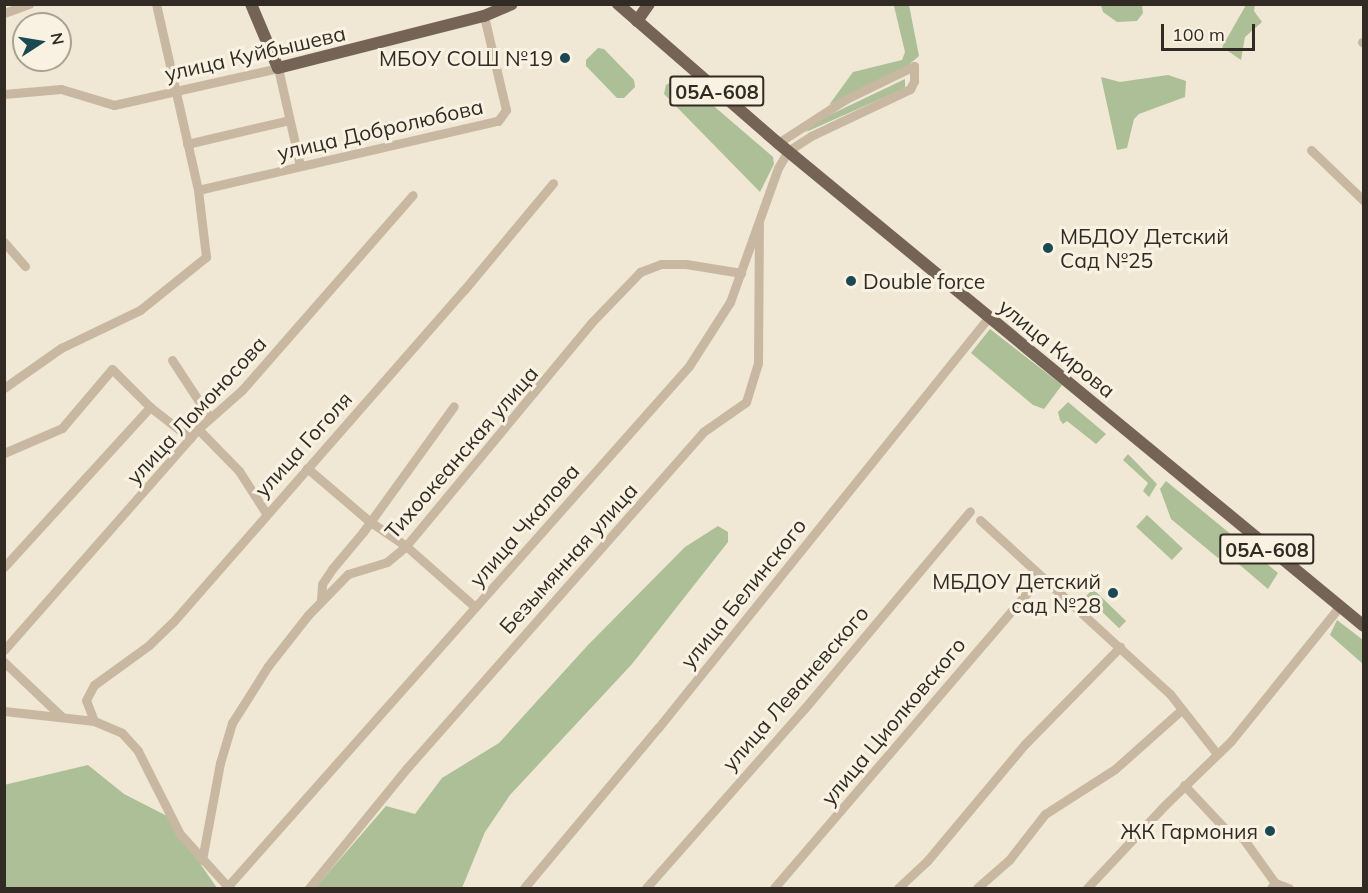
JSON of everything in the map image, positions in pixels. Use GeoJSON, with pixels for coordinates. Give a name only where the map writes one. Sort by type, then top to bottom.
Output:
{"type":"FeatureCollection","features":[{"type":"Feature","properties":{"kind":"main road"},"geometry":{"type":"LineString","coordinates":[[251,4],[278,68]]}},
{"type":"Feature","properties":{"kind":"main road","name":"улица Куйбышева"},"geometry":{"type":"LineString","coordinates":[[278,68],[484,16],[513,4]]}},
{"type":"Feature","properties":{"kind":"main road","name":"улица Кирова"},"geometry":{"type":"LineString","coordinates":[[618,4],[778,143],[1364,626]]}},
{"type":"Feature","properties":{"kind":"main road"},"geometry":{"type":"LineString","coordinates":[[638,21],[649,4]]}},
{"type":"Feature","properties":{"kind":"street"},"geometry":{"type":"LineString","coordinates":[[4,13],[29,4]]}},
{"type":"Feature","properties":{"kind":"street"},"geometry":{"type":"LineString","coordinates":[[4,388],[61,348],[140,310],[203,261],[207,251],[198,190],[156,4]]}},
{"type":"Feature","properties":{"kind":"street","name":"улица Добролюбова"},"geometry":{"type":"LineString","coordinates":[[198,190],[502,118],[505,103],[484,16]]}},
{"type":"Feature","properties":{"kind":"street"},"geometry":{"type":"LineString","coordinates":[[778,143],[846,99],[914,66],[915,81],[910,89],[811,136],[788,151]]}},
{"type":"Feature","properties":{"kind":"street"},"geometry":{"type":"LineString","coordinates":[[278,68],[300,166]]}},
{"type":"Feature","properties":{"kind":"street","name":"улица Куйбышева"},"geometry":{"type":"LineString","coordinates":[[4,94],[61,89],[114,105],[278,68]]}},
{"type":"Feature","properties":{"kind":"street"},"geometry":{"type":"LineString","coordinates":[[187,144],[289,120]]}},
{"type":"Feature","properties":{"kind":"street"},"geometry":{"type":"LineString","coordinates":[[1311,150],[1364,201]]}},
{"type":"Feature","properties":{"kind":"street","name":"улица Чкалова"},"geometry":{"type":"LineString","coordinates":[[229,887],[689,366],[722,318],[741,273],[758,222],[788,151]]}},
{"type":"Feature","properties":{"kind":"street","name":"улица Гоголя"},"geometry":{"type":"LineString","coordinates":[[94,722],[86,700],[94,685],[159,636],[464,291],[553,183]]}},
{"type":"Feature","properties":{"kind":"street","name":"улица Ломоносова"},"geometry":{"type":"LineString","coordinates":[[4,650],[198,429],[242,390],[413,195]]}},
{"type":"Feature","properties":{"kind":"street","name":"Безымянная улица"},"geometry":{"type":"LineString","coordinates":[[309,888],[407,768],[703,432],[746,402],[753,390],[758,363],[758,222]]}},
{"type":"Feature","properties":{"kind":"street"},"geometry":{"type":"LineString","coordinates":[[4,242],[25,266]]}},
{"type":"Feature","properties":{"kind":"street","name":"Тихоокеанская улица"},"geometry":{"type":"LineString","coordinates":[[202,860],[220,763],[232,723],[268,666],[321,600],[348,574],[387,562],[406,546],[591,323],[640,272],[656,265],[686,264],[741,273]]}},
{"type":"Feature","properties":{"kind":"street","name":"улица Белинского"},"geometry":{"type":"LineString","coordinates":[[524,888],[658,728],[988,318]]}},
{"type":"Feature","properties":{"kind":"street"},"geometry":{"type":"LineString","coordinates":[[172,360],[210,418]]}},
{"type":"Feature","properties":{"kind":"street"},"geometry":{"type":"LineString","coordinates":[[4,453],[62,428],[112,369],[150,407],[190,438]]}},
{"type":"Feature","properties":{"kind":"street"},"geometry":{"type":"LineString","coordinates":[[321,600],[322,584],[454,406]]}},
{"type":"Feature","properties":{"kind":"street"},"geometry":{"type":"LineString","coordinates":[[4,567],[150,407]]}},
{"type":"Feature","properties":{"kind":"street"},"geometry":{"type":"LineString","coordinates":[[198,429],[239,471],[266,513]]}},
{"type":"Feature","properties":{"kind":"street"},"geometry":{"type":"LineString","coordinates":[[307,468],[369,521],[406,546],[475,607]]}},
{"type":"Feature","properties":{"kind":"street","name":"улица Леваневского"},"geometry":{"type":"LineString","coordinates":[[646,888],[970,511]]}},
{"type":"Feature","properties":{"kind":"street"},"geometry":{"type":"LineString","coordinates":[[980,520],[1040,578],[1170,694],[1180,711],[1217,754]]}},
{"type":"Feature","properties":{"kind":"street","name":"улица Циолковского"},"geometry":{"type":"LineString","coordinates":[[774,888],[1040,578]]}},
{"type":"Feature","properties":{"kind":"street"},"geometry":{"type":"LineString","coordinates":[[1088,888],[1184,785],[1217,754],[1339,607]]}},
{"type":"Feature","properties":{"kind":"street"},"geometry":{"type":"LineString","coordinates":[[898,888],[927,861],[1025,744],[1120,647]]}},
{"type":"Feature","properties":{"kind":"street"},"geometry":{"type":"LineString","coordinates":[[4,663],[61,716]]}},
{"type":"Feature","properties":{"kind":"street"},"geometry":{"type":"LineString","coordinates":[[4,711],[61,716],[94,722],[115,729],[133,744],[171,819],[202,860],[229,887]]}},
{"type":"Feature","properties":{"kind":"street"},"geometry":{"type":"LineString","coordinates":[[978,888],[1001,869],[1046,814],[1115,769],[1180,711]]}},
{"type":"Feature","properties":{"kind":"street"},"geometry":{"type":"LineString","coordinates":[[1184,785],[1229,833],[1242,837],[1273,886],[1289,888]]}},
{"type":"Feature","properties":{"kind":"green space"},"geometry":{"type":"Polygon","coordinates":[[[909,5],[919,56],[906,67],[829,105],[853,72],[902,60],[905,52],[894,6],[909,5]]]}},
{"type":"Feature","properties":{"kind":"green space"},"geometry":{"type":"Polygon","coordinates":[[[1101,5],[1142,5],[1143,13],[1137,21],[1117,22],[1103,12],[1101,5]]]}},
{"type":"Feature","properties":{"kind":"green space"},"geometry":{"type":"Polygon","coordinates":[[[1246,5],[1255,5],[1254,11],[1262,22],[1245,37],[1241,60],[1222,47],[1246,5]]]}},
{"type":"Feature","properties":{"kind":"green space"},"geometry":{"type":"Polygon","coordinates":[[[598,48],[604,49],[634,80],[635,87],[624,98],[617,98],[586,66],[586,60],[598,48]]]}},
{"type":"Feature","properties":{"kind":"green space"},"geometry":{"type":"Polygon","coordinates":[[[1168,75],[1186,81],[1185,97],[1139,114],[1134,119],[1127,148],[1117,150],[1101,77],[1120,82],[1168,75]]]}},
{"type":"Feature","properties":{"kind":"green space"},"geometry":{"type":"Polygon","coordinates":[[[680,77],[773,157],[774,164],[760,192],[664,94],[666,85],[680,77]]]}},
{"type":"Feature","properties":{"kind":"green space"},"geometry":{"type":"Polygon","coordinates":[[[905,79],[905,88],[806,132],[815,122],[905,79]]]}},
{"type":"Feature","properties":{"kind":"green space"},"geometry":{"type":"Polygon","coordinates":[[[990,329],[1062,385],[1044,409],[1033,405],[971,353],[990,329]]]}},
{"type":"Feature","properties":{"kind":"green space"},"geometry":{"type":"Polygon","coordinates":[[[1068,402],[1106,434],[1096,444],[1067,421],[1063,424],[1060,420],[1058,412],[1068,402]]]}},
{"type":"Feature","properties":{"kind":"green space"},"geometry":{"type":"Polygon","coordinates":[[[1128,454],[1157,484],[1149,497],[1143,491],[1148,483],[1123,460],[1128,454]]]}},
{"type":"Feature","properties":{"kind":"green space"},"geometry":{"type":"Polygon","coordinates":[[[1166,481],[1278,573],[1268,589],[1227,554],[1218,558],[1171,519],[1160,489],[1166,481]]]}},
{"type":"Feature","properties":{"kind":"green space"},"geometry":{"type":"Polygon","coordinates":[[[1147,515],[1183,548],[1172,560],[1136,527],[1147,515]]]}},
{"type":"Feature","properties":{"kind":"green space"},"geometry":{"type":"Polygon","coordinates":[[[718,526],[728,532],[728,542],[632,664],[510,795],[485,832],[462,888],[315,888],[386,806],[415,814],[442,778],[499,743],[588,645],[685,547],[718,526]]]}},
{"type":"Feature","properties":{"kind":"green space"},"geometry":{"type":"Polygon","coordinates":[[[1093,589],[1126,621],[1119,628],[1086,596],[1093,589]]]}},
{"type":"Feature","properties":{"kind":"green space"},"geometry":{"type":"Polygon","coordinates":[[[1337,620],[1363,640],[1363,664],[1330,635],[1337,620]]]}},
{"type":"Feature","properties":{"kind":"green space"},"geometry":{"type":"Polygon","coordinates":[[[88,765],[124,794],[167,816],[217,888],[5,888],[4,785],[88,765]]]}},
{"type":"Feature","properties":{"kind":"place","name":"МБОУ СОШ №19"},"geometry":{"type":"Point","coordinates":[565,58]}},
{"type":"Feature","properties":{"kind":"place","name":"МБДОУ Детский Сад №25"},"geometry":{"type":"Point","coordinates":[1048,248]}},
{"type":"Feature","properties":{"kind":"place","name":"Double force"},"geometry":{"type":"Point","coordinates":[851,281]}},
{"type":"Feature","properties":{"kind":"place","name":"МБДОУ Детский сад №28"},"geometry":{"type":"Point","coordinates":[1113,593]}},
{"type":"Feature","properties":{"kind":"place","name":"ЖК Гармония"},"geometry":{"type":"Point","coordinates":[1270,831]}}]}
